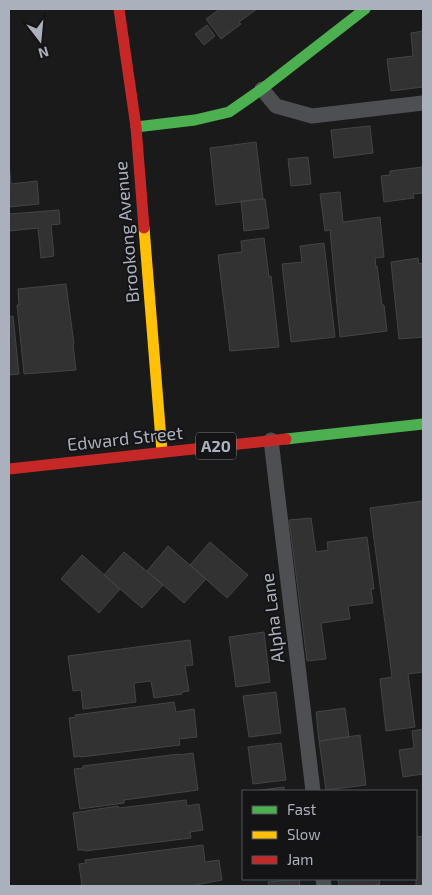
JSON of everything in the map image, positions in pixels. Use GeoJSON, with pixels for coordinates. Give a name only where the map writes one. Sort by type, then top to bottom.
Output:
{"type":"FeatureCollection","features":[{"type":"Feature","properties":{"kind":"main road","name":"Brookong Avenue"},"geometry":{"type":"LineString","coordinates":[[119,9],[136,127],[162,452]]}},
{"type":"Feature","properties":{"kind":"main road"},"geometry":{"type":"LineString","coordinates":[[136,127],[195,120],[229,112],[262,89],[365,9]]}},
{"type":"Feature","properties":{"kind":"main road","name":"Edward Street"},"geometry":{"type":"LineString","coordinates":[[9,469],[423,424]]}},
{"type":"Feature","properties":{"kind":"lane"},"geometry":{"type":"LineString","coordinates":[[262,89],[276,106],[312,116],[423,103]]}},
{"type":"Feature","properties":{"kind":"lane","name":"Alpha Lane"},"geometry":{"type":"LineString","coordinates":[[271,440],[313,790]]}},
{"type":"Feature","properties":{"kind":"building"},"geometry":{"type":"Polygon","coordinates":[[[220,9],[257,9],[239,22],[241,24],[221,39],[206,19],[220,9]]]}},
{"type":"Feature","properties":{"kind":"building"},"geometry":{"type":"Polygon","coordinates":[[[207,25],[215,36],[204,45],[195,34],[207,25]]]}},
{"type":"Feature","properties":{"kind":"building"},"geometry":{"type":"Polygon","coordinates":[[[423,31],[423,87],[391,91],[387,59],[413,56],[411,33],[423,31]]]}},
{"type":"Feature","properties":{"kind":"building"},"geometry":{"type":"Polygon","coordinates":[[[370,126],[373,153],[334,158],[331,130],[370,126]]]}},
{"type":"Feature","properties":{"kind":"building"},"geometry":{"type":"Polygon","coordinates":[[[256,142],[263,199],[216,205],[210,148],[256,142]]]}},
{"type":"Feature","properties":{"kind":"building"},"geometry":{"type":"Polygon","coordinates":[[[308,157],[311,184],[291,186],[288,159],[308,157]]]}},
{"type":"Feature","properties":{"kind":"building"},"geometry":{"type":"Polygon","coordinates":[[[9,163],[11,184],[37,181],[39,204],[9,207],[9,163]]]}},
{"type":"Feature","properties":{"kind":"building"},"geometry":{"type":"Polygon","coordinates":[[[423,167],[423,193],[413,194],[414,198],[384,202],[381,176],[390,175],[390,171],[423,167]]]}},
{"type":"Feature","properties":{"kind":"building"},"geometry":{"type":"Polygon","coordinates":[[[340,192],[343,222],[380,217],[384,257],[375,258],[387,331],[340,337],[330,230],[325,231],[320,194],[340,192]]]}},
{"type":"Feature","properties":{"kind":"building"},"geometry":{"type":"Polygon","coordinates":[[[265,199],[269,228],[244,231],[241,201],[265,199]]]}},
{"type":"Feature","properties":{"kind":"building"},"geometry":{"type":"Polygon","coordinates":[[[59,210],[60,224],[51,225],[54,256],[41,258],[38,228],[9,231],[9,214],[59,210]]]}},
{"type":"Feature","properties":{"kind":"building"},"geometry":{"type":"Polygon","coordinates":[[[264,238],[269,277],[271,276],[279,347],[230,351],[218,255],[242,252],[241,241],[264,238]]]}},
{"type":"Feature","properties":{"kind":"building"},"geometry":{"type":"Polygon","coordinates":[[[324,243],[335,337],[291,342],[282,264],[302,262],[300,246],[324,243]]]}},
{"type":"Feature","properties":{"kind":"building"},"geometry":{"type":"Polygon","coordinates":[[[418,258],[419,264],[423,263],[423,337],[399,339],[391,262],[418,258]]]}},
{"type":"Feature","properties":{"kind":"building"},"geometry":{"type":"Polygon","coordinates":[[[66,284],[76,370],[24,374],[17,305],[19,305],[18,289],[66,284]]]}},
{"type":"Feature","properties":{"kind":"building"},"geometry":{"type":"Polygon","coordinates":[[[13,316],[19,374],[9,375],[9,317],[13,316]]]}},
{"type":"Feature","properties":{"kind":"building"},"geometry":{"type":"Polygon","coordinates":[[[423,501],[423,672],[408,674],[415,727],[386,731],[380,679],[392,677],[370,508],[423,501]]]}},
{"type":"Feature","properties":{"kind":"building"},"geometry":{"type":"Polygon","coordinates":[[[311,518],[316,552],[328,550],[327,542],[367,537],[374,589],[371,589],[373,603],[348,606],[350,619],[321,623],[326,659],[307,661],[289,520],[311,518]]]}},
{"type":"Feature","properties":{"kind":"building"},"geometry":{"type":"Polygon","coordinates":[[[210,542],[248,575],[227,598],[190,565],[210,542]]]}},
{"type":"Feature","properties":{"kind":"building"},"geometry":{"type":"Polygon","coordinates":[[[168,546],[206,579],[184,603],[147,571],[168,546]]]}},
{"type":"Feature","properties":{"kind":"building"},"geometry":{"type":"Polygon","coordinates":[[[124,552],[163,585],[142,608],[104,575],[124,552]]]}},
{"type":"Feature","properties":{"kind":"building"},"geometry":{"type":"Polygon","coordinates":[[[82,555],[120,589],[99,613],[61,579],[82,555]]]}},
{"type":"Feature","properties":{"kind":"building"},"geometry":{"type":"Polygon","coordinates":[[[264,632],[270,682],[236,687],[229,637],[264,632]]]}},
{"type":"Feature","properties":{"kind":"building"},"geometry":{"type":"Polygon","coordinates":[[[190,640],[193,665],[185,666],[189,691],[182,692],[182,694],[154,698],[151,681],[134,683],[136,702],[83,709],[81,690],[73,691],[68,656],[190,640]]]}},
{"type":"Feature","properties":{"kind":"building"},"geometry":{"type":"Polygon","coordinates":[[[276,692],[281,733],[249,737],[243,696],[276,692]]]}},
{"type":"Feature","properties":{"kind":"building"},"geometry":{"type":"Polygon","coordinates":[[[174,702],[176,712],[194,709],[197,737],[179,739],[180,745],[74,757],[69,718],[76,717],[75,715],[174,702]]]}},
{"type":"Feature","properties":{"kind":"building"},"geometry":{"type":"Polygon","coordinates":[[[345,708],[349,737],[319,741],[316,712],[345,708]]]}},
{"type":"Feature","properties":{"kind":"building"},"geometry":{"type":"Polygon","coordinates":[[[423,729],[423,774],[403,777],[399,750],[414,748],[412,731],[423,729]]]}},
{"type":"Feature","properties":{"kind":"building"},"geometry":{"type":"Polygon","coordinates":[[[360,735],[366,785],[326,790],[319,741],[360,735]]]}},
{"type":"Feature","properties":{"kind":"building"},"geometry":{"type":"Polygon","coordinates":[[[281,743],[286,780],[253,784],[248,747],[281,743]]]}},
{"type":"Feature","properties":{"kind":"building"},"geometry":{"type":"Polygon","coordinates":[[[193,753],[198,790],[124,800],[124,803],[80,809],[74,769],[83,768],[83,766],[193,753]]]}},
{"type":"Feature","properties":{"kind":"building"},"geometry":{"type":"Polygon","coordinates":[[[284,787],[284,790],[262,790],[284,787]]]}},
{"type":"Feature","properties":{"kind":"building"},"geometry":{"type":"Polygon","coordinates":[[[186,800],[187,806],[199,804],[203,830],[190,832],[191,838],[85,851],[78,850],[73,813],[118,806],[119,808],[186,800]]]}},
{"type":"Feature","properties":{"kind":"building"},"geometry":{"type":"Polygon","coordinates":[[[423,836],[423,886],[416,886],[417,837],[423,836]]]}},
{"type":"Feature","properties":{"kind":"building"},"geometry":{"type":"Polygon","coordinates":[[[203,845],[205,862],[219,860],[222,880],[190,886],[82,886],[79,864],[86,863],[85,860],[203,845]]]}},
{"type":"Feature","properties":{"kind":"building"},"geometry":{"type":"Polygon","coordinates":[[[299,880],[300,886],[269,886],[268,882],[299,880]]]}},
{"type":"Feature","properties":{"kind":"building"},"geometry":{"type":"Polygon","coordinates":[[[338,880],[379,880],[380,884],[372,886],[339,886],[338,880]]]}},
{"type":"Feature","properties":{"kind":"traffic: fast"},"geometry":{"type":"LineString","coordinates":[[136,127],[195,120],[229,112],[262,89],[365,9]]}},
{"type":"Feature","properties":{"kind":"traffic: fast"},"geometry":{"type":"LineString","coordinates":[[286,439],[423,424]]}},
{"type":"Feature","properties":{"kind":"traffic: slow"},"geometry":{"type":"LineString","coordinates":[[144,228],[162,452]]}},
{"type":"Feature","properties":{"kind":"traffic: jam"},"geometry":{"type":"LineString","coordinates":[[119,9],[136,127],[144,228]]}},
{"type":"Feature","properties":{"kind":"traffic: jam"},"geometry":{"type":"LineString","coordinates":[[9,469],[286,439]]}}]}
